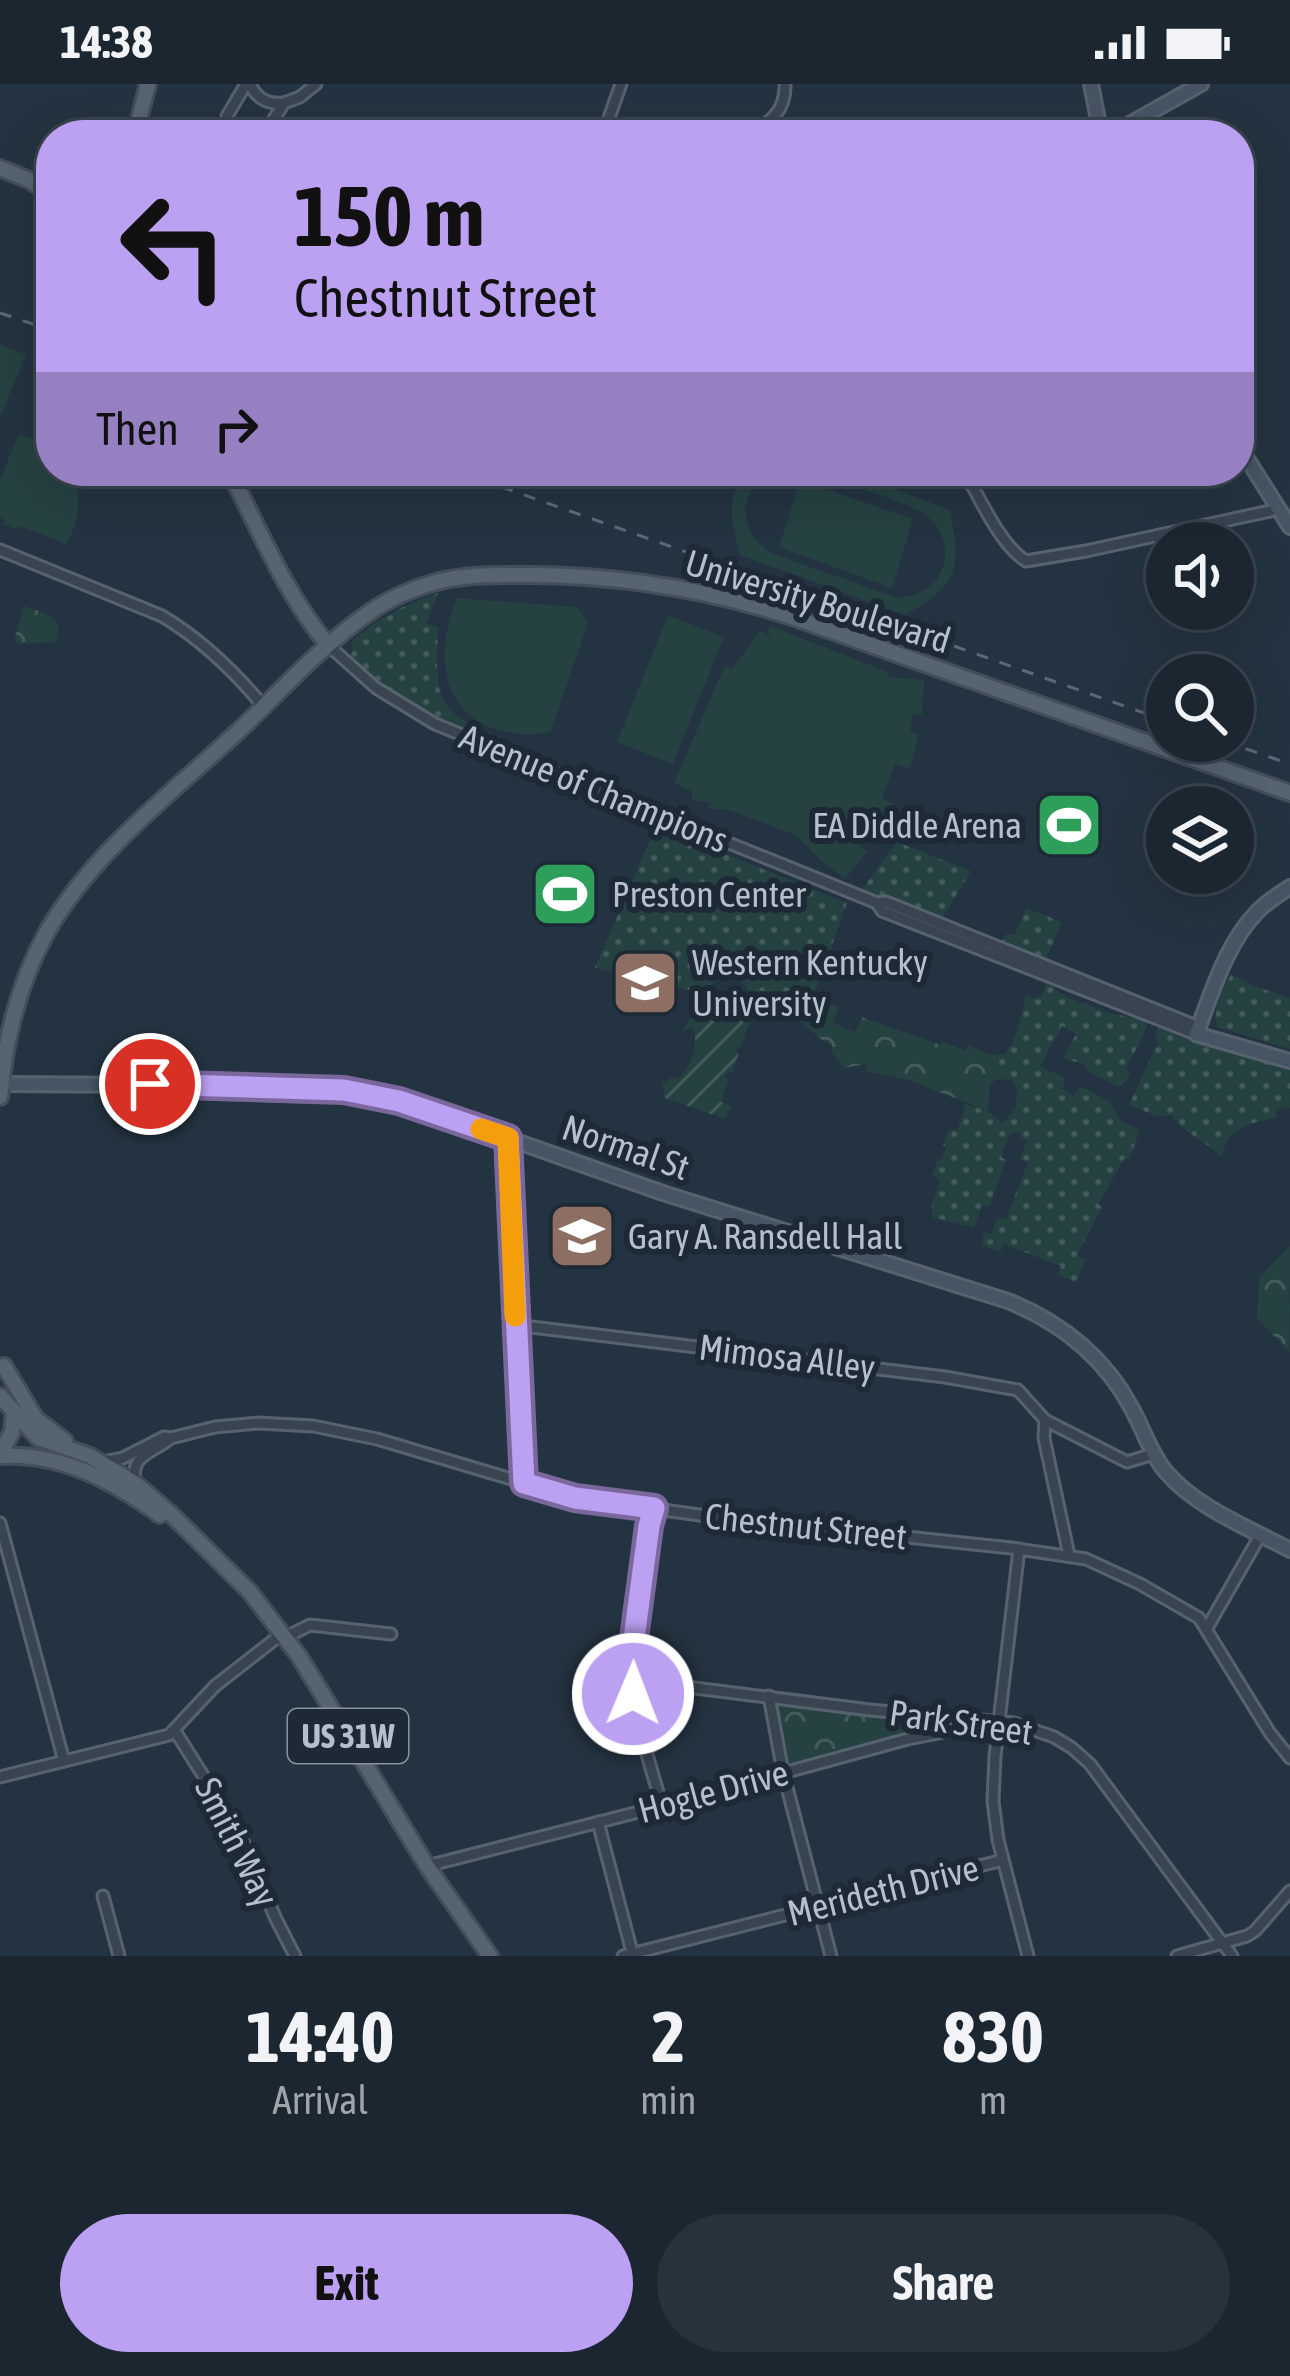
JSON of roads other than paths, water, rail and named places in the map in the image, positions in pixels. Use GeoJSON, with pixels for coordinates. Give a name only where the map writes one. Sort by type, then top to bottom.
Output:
{"type":"FeatureCollection","features":[{"type":"Feature","properties":{"kind":"main road"},"geometry":{"type":"LineString","coordinates":[[139,120],[148,84]]}},
{"type":"Feature","properties":{"kind":"main road"},"geometry":{"type":"LineString","coordinates":[[0,168],[36,184]]}},
{"type":"Feature","properties":{"kind":"main road"},"geometry":{"type":"LineString","coordinates":[[237,486],[292,595],[328,645]]}},
{"type":"Feature","properties":{"kind":"main road","name":"University Boulevard"},"geometry":{"type":"LineString","coordinates":[[0,1097],[8,1034],[26,976],[72,893],[108,853],[328,645],[387,602],[453,578],[559,575],[669,585],[728,598],[1290,793]]}},
{"type":"Feature","properties":{"kind":"main road"},"geometry":{"type":"LineString","coordinates":[[2,1360],[14,1410],[12,1432],[0,1455],[69,1464],[187,1532]]}},
{"type":"Feature","properties":{"kind":"main road"},"geometry":{"type":"LineString","coordinates":[[2,1360],[44,1427],[136,1484],[187,1532]]}},
{"type":"Feature","properties":{"kind":"main road"},"geometry":{"type":"LineString","coordinates":[[0,1396],[38,1438],[96,1459]]}},
{"type":"Feature","properties":{"kind":"main road","name":"US 31W"},"geometry":{"type":"LineString","coordinates":[[187,1532],[232,1573],[284,1635],[490,1956]]}},
{"type":"Feature","properties":{"kind":"street"},"geometry":{"type":"LineString","coordinates":[[227,116],[248,84],[262,99],[284,104],[316,84]]}},
{"type":"Feature","properties":{"kind":"street"},"geometry":{"type":"LineString","coordinates":[[609,120],[621,84]]}},
{"type":"Feature","properties":{"kind":"street"},"geometry":{"type":"LineString","coordinates":[[771,120],[781,109],[785,84]]}},
{"type":"Feature","properties":{"kind":"street"},"geometry":{"type":"LineString","coordinates":[[1091,84],[1098,120]]}},
{"type":"Feature","properties":{"kind":"street"},"geometry":{"type":"LineString","coordinates":[[1137,120],[1201,84]]}},
{"type":"Feature","properties":{"kind":"street"},"geometry":{"type":"LineString","coordinates":[[274,120],[284,104]]}},
{"type":"Feature","properties":{"kind":"street"},"geometry":{"type":"LineString","coordinates":[[1254,470],[1290,527]]}},
{"type":"Feature","properties":{"kind":"street"},"geometry":{"type":"LineString","coordinates":[[973,486],[1006,541],[1019,558],[1028,561],[1279,509]]}},
{"type":"Feature","properties":{"kind":"street"},"geometry":{"type":"LineString","coordinates":[[0,550],[173,622],[208,648],[264,706]]}},
{"type":"Feature","properties":{"kind":"street","name":"Avenue of Champions"},"geometry":{"type":"LineString","coordinates":[[328,645],[376,688],[435,724],[877,903],[882,910],[1197,1030]]}},
{"type":"Feature","properties":{"kind":"street"},"geometry":{"type":"LineString","coordinates":[[1290,887],[1249,922],[1218,977],[1197,1030],[1290,1058]]}},
{"type":"Feature","properties":{"kind":"street","name":"Normal St"},"geometry":{"type":"LineString","coordinates":[[1,1084],[238,1084],[344,1090],[399,1101],[663,1193],[1028,1309],[1061,1328],[1105,1369],[1133,1410],[1153,1454],[1180,1487],[1290,1550]]}},
{"type":"Feature","properties":{"kind":"street"},"geometry":{"type":"LineString","coordinates":[[508,1138],[524,1483]]}},
{"type":"Feature","properties":{"kind":"street","name":"Mimosa Alley"},"geometry":{"type":"LineString","coordinates":[[515,1325],[1018,1390],[1045,1420],[1127,1462],[1153,1454]]}},
{"type":"Feature","properties":{"kind":"street"},"geometry":{"type":"LineString","coordinates":[[1045,1420],[1044,1438],[1069,1555]]}},
{"type":"Feature","properties":{"kind":"street","name":"Chestnut Street"},"geometry":{"type":"LineString","coordinates":[[96,1459],[123,1458],[164,1437],[214,1427],[313,1426],[376,1439],[575,1498],[1069,1555],[1105,1567],[1188,1610],[1207,1628],[1290,1758]]}},
{"type":"Feature","properties":{"kind":"street"},"geometry":{"type":"LineString","coordinates":[[136,1484],[137,1461],[171,1438]]}},
{"type":"Feature","properties":{"kind":"street"},"geometry":{"type":"LineString","coordinates":[[654,1508],[640,1584],[632,1680],[662,1806]]}},
{"type":"Feature","properties":{"kind":"street"},"geometry":{"type":"LineString","coordinates":[[0,1525],[64,1761]]}},
{"type":"Feature","properties":{"kind":"street"},"geometry":{"type":"LineString","coordinates":[[1207,1628],[1261,1534]]}},
{"type":"Feature","properties":{"kind":"street"},"geometry":{"type":"LineString","coordinates":[[1019,1549],[993,1802],[1028,1956]]}},
{"type":"Feature","properties":{"kind":"street"},"geometry":{"type":"LineString","coordinates":[[0,1777],[164,1737],[215,1686],[284,1635],[310,1625],[391,1634]]}},
{"type":"Feature","properties":{"kind":"street","name":"Park Street"},"geometry":{"type":"LineString","coordinates":[[587,1666],[632,1680],[1015,1723],[1054,1736],[1090,1764],[1232,1956]]}},
{"type":"Feature","properties":{"kind":"street"},"geometry":{"type":"LineString","coordinates":[[770,1696],[782,1772],[832,1956]]}},
{"type":"Feature","properties":{"kind":"street","name":"Hogle Drive"},"geometry":{"type":"LineString","coordinates":[[428,1866],[908,1739],[999,1722]]}},
{"type":"Feature","properties":{"kind":"street","name":"Smith Way"},"geometry":{"type":"LineString","coordinates":[[175,1731],[238,1828],[295,1956]]}},
{"type":"Feature","properties":{"kind":"street"},"geometry":{"type":"LineString","coordinates":[[598,1822],[630,1955]]}},
{"type":"Feature","properties":{"kind":"street","name":"Merideth Drive"},"geometry":{"type":"LineString","coordinates":[[630,1955],[1003,1860]]}},
{"type":"Feature","properties":{"kind":"street"},"geometry":{"type":"LineString","coordinates":[[1177,1956],[1255,1931],[1290,1892]]}},
{"type":"Feature","properties":{"kind":"street"},"geometry":{"type":"LineString","coordinates":[[103,1896],[119,1956]]}},
{"type":"Feature","properties":{"kind":"railway"},"geometry":{"type":"LineString","coordinates":[[0,313],[36,325]]}},
{"type":"Feature","properties":{"kind":"railway"},"geometry":{"type":"LineString","coordinates":[[499,486],[1146,714]]}},
{"type":"Feature","properties":{"kind":"railway"},"geometry":{"type":"LineString","coordinates":[[1254,752],[1290,764]]}},
{"type":"Feature","properties":{"kind":"place","name":"EA Diddle Arena"},"geometry":{"type":"Point","coordinates":[1069,825]}},
{"type":"Feature","properties":{"kind":"place","name":"Preston Center"},"geometry":{"type":"Point","coordinates":[565,894]}},
{"type":"Feature","properties":{"kind":"place","name":"Western Kentucky University"},"geometry":{"type":"Point","coordinates":[645,983]}},
{"type":"Feature","properties":{"kind":"place","name":"Gary A. Ransdell Hall"},"geometry":{"type":"Point","coordinates":[582,1236]}}]}
